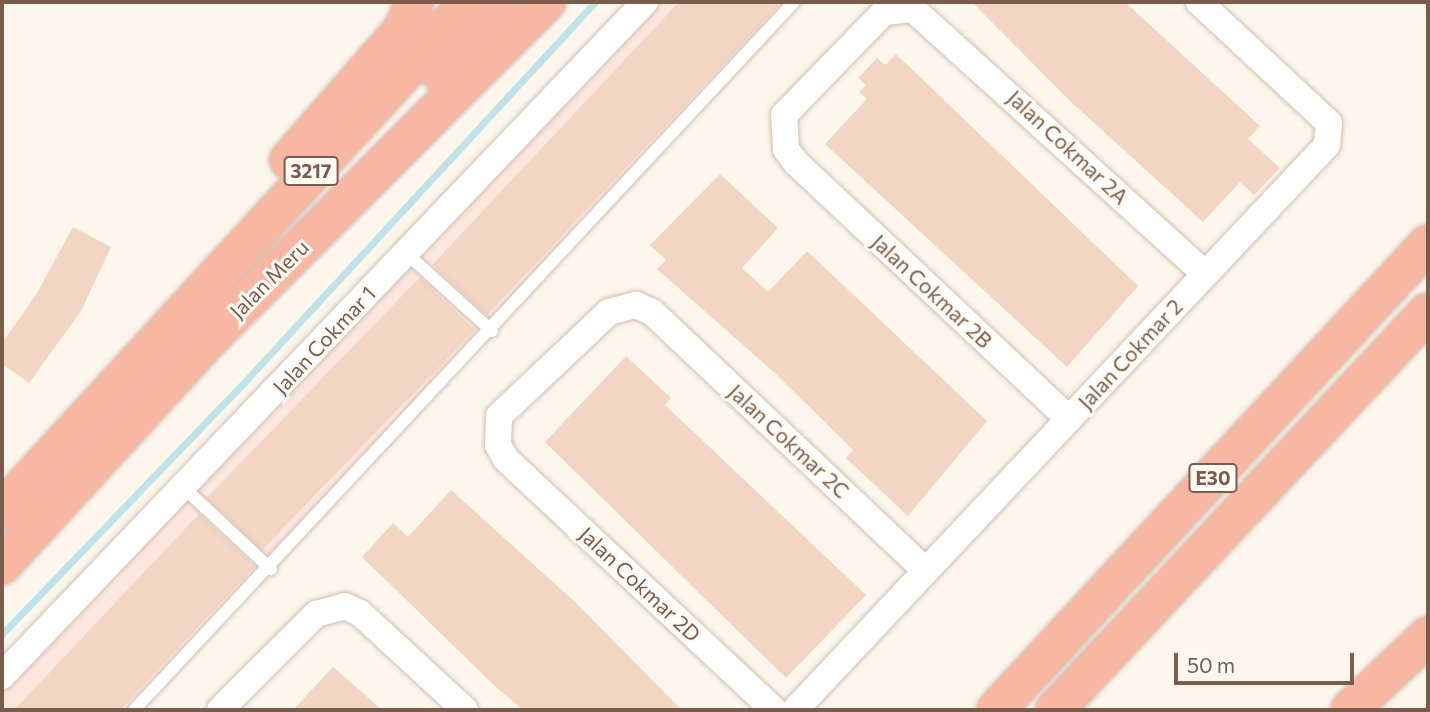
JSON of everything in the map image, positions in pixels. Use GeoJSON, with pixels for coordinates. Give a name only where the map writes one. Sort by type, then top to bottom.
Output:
{"type":"FeatureCollection","features":[{"type":"Feature","properties":{"kind":"highway"},"geometry":{"type":"LineString","coordinates":[[155,342],[292,154],[404,28],[414,2]]}},
{"type":"Feature","properties":{"kind":"highway","name":"Jalan Meru"},"geometry":{"type":"LineString","coordinates":[[2,510],[469,2]]}},
{"type":"Feature","properties":{"kind":"highway"},"geometry":{"type":"LineString","coordinates":[[209,339],[380,135],[458,57],[489,21],[496,2]]}},
{"type":"Feature","properties":{"kind":"highway","name":"Jalan Meru"},"geometry":{"type":"LineString","coordinates":[[2,565],[209,339],[546,2]]}},
{"type":"Feature","properties":{"kind":"highway","name":"E30"},"geometry":{"type":"LineString","coordinates":[[996,710],[1428,244]]}},
{"type":"Feature","properties":{"kind":"highway","name":"E30"},"geometry":{"type":"LineString","coordinates":[[1055,710],[1428,312]]}},
{"type":"Feature","properties":{"kind":"highway"},"geometry":{"type":"LineString","coordinates":[[1350,710],[1428,636]]}},
{"type":"Feature","properties":{"kind":"street","name":"Jalan Cokmar 1"},"geometry":{"type":"LineString","coordinates":[[2,676],[645,2]]}},
{"type":"Feature","properties":{"kind":"street","name":"Jalan Cokmar 2"},"geometry":{"type":"LineString","coordinates":[[795,710],[1205,274],[1332,134],[1329,123],[1199,2]]}},
{"type":"Feature","properties":{"kind":"street","name":"Jalan Cokmar 2A"},"geometry":{"type":"LineString","coordinates":[[796,163],[786,149],[784,115],[884,12],[913,9],[930,20],[1205,274]]}},
{"type":"Feature","properties":{"kind":"street","name":"Jalan Cokmar 2B"},"geometry":{"type":"LineString","coordinates":[[796,163],[1069,419]]}},
{"type":"Feature","properties":{"kind":"street","name":"Jalan Cokmar 2C"},"geometry":{"type":"LineString","coordinates":[[506,459],[498,444],[499,416],[609,312],[636,305],[652,312],[926,571]]}},
{"type":"Feature","properties":{"kind":"street","name":"Jalan Cokmar 2D"},"geometry":{"type":"LineString","coordinates":[[506,459],[774,710]]}},
{"type":"Feature","properties":{"kind":"street"},"geometry":{"type":"LineString","coordinates":[[220,710],[316,614],[345,606],[360,613],[465,710]]}},
{"type":"Feature","properties":{"kind":"lane"},"geometry":{"type":"LineString","coordinates":[[134,710],[271,569],[794,2]]}},
{"type":"Feature","properties":{"kind":"lane"},"geometry":{"type":"LineString","coordinates":[[406,253],[492,331]]}},
{"type":"Feature","properties":{"kind":"lane"},"geometry":{"type":"LineString","coordinates":[[184,488],[271,569]]}},
{"type":"Feature","properties":{"kind":"shaded area"},"geometry":{"type":"Polygon","coordinates":[[[658,2],[789,2],[127,710],[2,710],[2,688],[658,2]]]}},
{"type":"Feature","properties":{"kind":"building"},"geometry":{"type":"Polygon","coordinates":[[[679,2],[782,2],[487,315],[432,265],[679,2]]]}},
{"type":"Feature","properties":{"kind":"building"},"geometry":{"type":"Polygon","coordinates":[[[972,2],[1125,2],[1260,126],[1248,139],[1280,168],[1254,195],[1240,182],[1203,222],[1070,101],[972,2]]]}},
{"type":"Feature","properties":{"kind":"building"},"geometry":{"type":"Polygon","coordinates":[[[896,54],[1138,286],[1067,367],[825,144],[867,99],[859,92],[866,85],[858,78],[877,58],[885,65],[896,54]]]}},
{"type":"Feature","properties":{"kind":"building"},"geometry":{"type":"Polygon","coordinates":[[[720,174],[778,228],[742,268],[768,292],[807,251],[987,421],[908,516],[846,458],[853,450],[776,374],[657,269],[666,260],[650,245],[720,174]]]}},
{"type":"Feature","properties":{"kind":"building"},"geometry":{"type":"Polygon","coordinates":[[[73,227],[111,247],[81,311],[29,383],[2,364],[2,343],[37,293],[73,227]]]}},
{"type":"Feature","properties":{"kind":"building"},"geometry":{"type":"Polygon","coordinates":[[[420,277],[475,330],[261,551],[207,498],[420,277]]]}},
{"type":"Feature","properties":{"kind":"building"},"geometry":{"type":"Polygon","coordinates":[[[626,356],[671,398],[665,405],[866,595],[786,678],[545,442],[626,356]]]}},
{"type":"Feature","properties":{"kind":"building"},"geometry":{"type":"Polygon","coordinates":[[[451,490],[575,602],[682,710],[523,710],[496,687],[362,557],[393,523],[408,537],[451,490]]]}},
{"type":"Feature","properties":{"kind":"building"},"geometry":{"type":"Polygon","coordinates":[[[199,514],[255,566],[120,710],[14,710],[199,514]]]}},
{"type":"Feature","properties":{"kind":"building"},"geometry":{"type":"Polygon","coordinates":[[[333,667],[356,687],[382,710],[293,710],[333,667]]]}},
{"type":"Feature","properties":{"kind":"waterway"},"geometry":{"type":"LineString","coordinates":[[2,634],[249,377],[595,2]]}}]}
